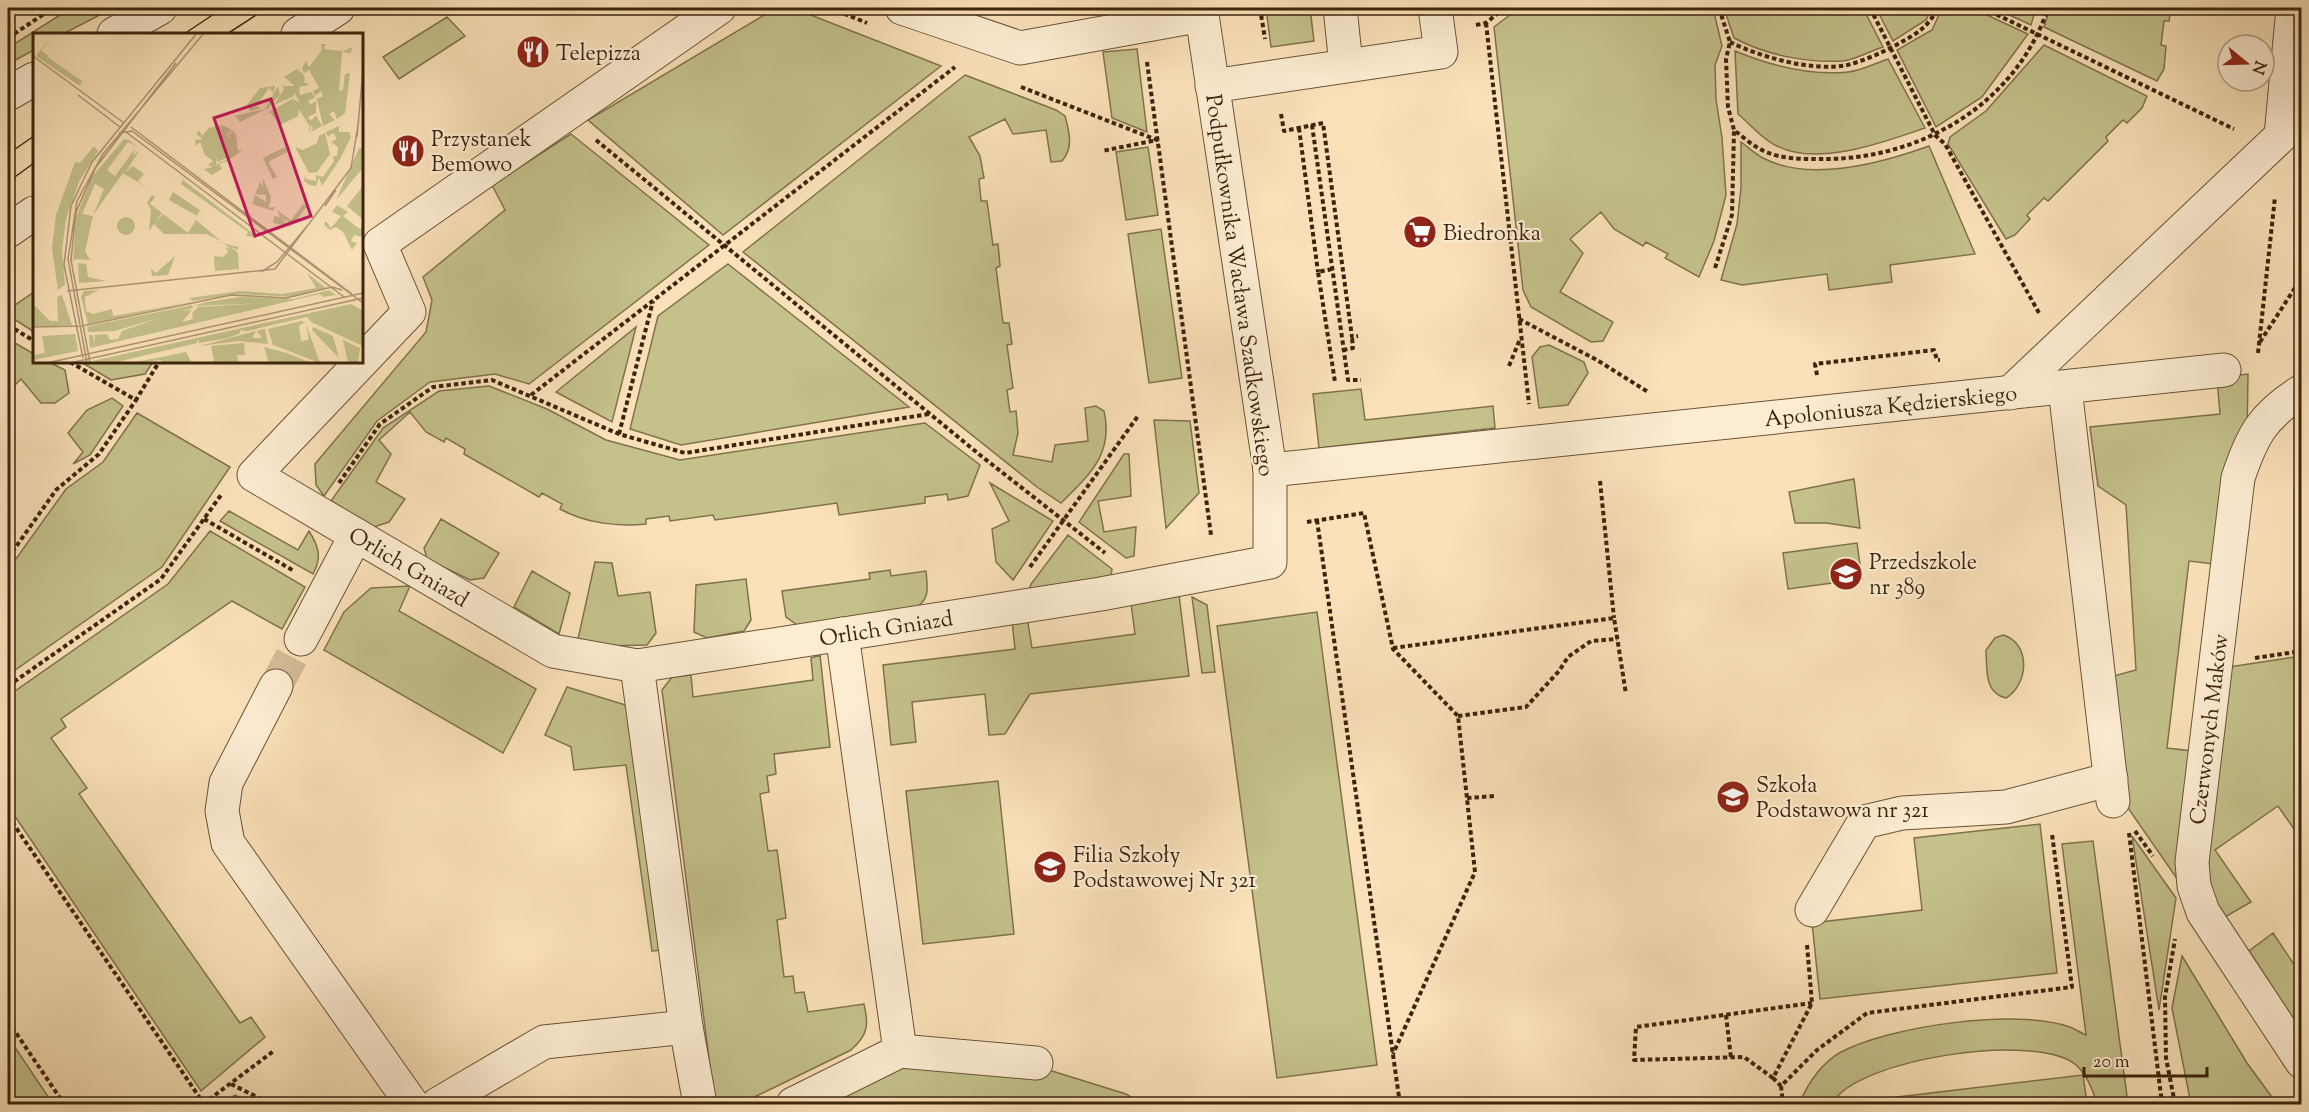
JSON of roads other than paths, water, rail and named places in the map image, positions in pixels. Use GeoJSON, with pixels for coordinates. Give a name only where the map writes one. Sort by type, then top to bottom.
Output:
{"type":"FeatureCollection","features":[{"type":"Feature","properties":{"kind":"street"},"geometry":{"type":"LineString","coordinates":[[116,33],[160,8]]}},
{"type":"Feature","properties":{"kind":"street"},"geometry":{"type":"LineString","coordinates":[[300,33],[338,8]]}},
{"type":"Feature","properties":{"kind":"street","name":"Orlich Gniazd"},"geometry":{"type":"LineString","coordinates":[[363,361],[410,312],[380,244],[719,8]]}},
{"type":"Feature","properties":{"kind":"street"},"geometry":{"type":"LineString","coordinates":[[902,8],[1020,48],[1202,11]]}},
{"type":"Feature","properties":{"kind":"street"},"geometry":{"type":"LineString","coordinates":[[1340,8],[1346,65]]}},
{"type":"Feature","properties":{"kind":"street"},"geometry":{"type":"LineString","coordinates":[[1212,86],[1441,52],[1435,8]]}},
{"type":"Feature","properties":{"kind":"street","name":"Apoloniusza Kędzierskiego"},"geometry":{"type":"LineString","coordinates":[[1270,470],[2010,393],[2281,136],[2293,8]]}},
{"type":"Feature","properties":{"kind":"street","name":"Podpułkownika Wacława Szadkowskiego"},"geometry":{"type":"LineString","coordinates":[[1202,11],[1270,470],[1270,562]]}},
{"type":"Feature","properties":{"kind":"street"},"geometry":{"type":"LineString","coordinates":[[8,94],[33,80]]}},
{"type":"Feature","properties":{"kind":"street"},"geometry":{"type":"LineString","coordinates":[[8,231],[33,214]]}},
{"type":"Feature","properties":{"kind":"street","name":"Orlich Gniazd"},"geometry":{"type":"LineString","coordinates":[[361,363],[254,475],[553,651],[637,666],[1147,586],[1270,562]]}},
{"type":"Feature","properties":{"kind":"street"},"geometry":{"type":"LineString","coordinates":[[2010,393],[2224,369]]}},
{"type":"Feature","properties":{"kind":"street"},"geometry":{"type":"LineString","coordinates":[[1812,910],[1864,822],[1902,813],[2006,807],[2047,797],[2117,800],[2065,388]]}},
{"type":"Feature","properties":{"kind":"street","name":"Czerwonych Maków"},"geometry":{"type":"LineString","coordinates":[[2301,391],[2269,416],[2251,440],[2238,478],[2192,862],[2194,886],[2203,912],[2301,1062]]}},
{"type":"Feature","properties":{"kind":"street"},"geometry":{"type":"LineString","coordinates":[[301,639],[356,535]]}},
{"type":"Feature","properties":{"kind":"street"},"geometry":{"type":"LineString","coordinates":[[842,634],[900,1051]]}},
{"type":"Feature","properties":{"kind":"street"},"geometry":{"type":"LineString","coordinates":[[637,666],[686,1027],[700,1104]]}},
{"type":"Feature","properties":{"kind":"street"},"geometry":{"type":"LineString","coordinates":[[276,686],[226,783],[222,811],[228,843],[412,1104]]}},
{"type":"Feature","properties":{"kind":"street"},"geometry":{"type":"LineString","coordinates":[[438,1104],[544,1042],[686,1027]]}},
{"type":"Feature","properties":{"kind":"street"},"geometry":{"type":"LineString","coordinates":[[793,1104],[900,1051],[1036,1063]]}},
{"type":"Feature","properties":{"kind":"tunnel"},"geometry":{"type":"LineString","coordinates":[[276,686],[301,639]]}},
{"type":"Feature","properties":{"kind":"tram line"},"geometry":{"type":"LineString","coordinates":[[186,33],[223,8]]}},
{"type":"Feature","properties":{"kind":"tram line"},"geometry":{"type":"LineString","coordinates":[[229,33],[267,8]]}},
{"type":"Feature","properties":{"kind":"tram line"},"geometry":{"type":"LineString","coordinates":[[8,154],[33,137]]}},
{"type":"Feature","properties":{"kind":"tram line"},"geometry":{"type":"LineString","coordinates":[[8,182],[33,164]]}},
{"type":"Feature","properties":{"kind":"place","name":"Telepizza"},"geometry":{"type":"Point","coordinates":[533,52]}},
{"type":"Feature","properties":{"kind":"place","name":"Przystanek Bemowo"},"geometry":{"type":"Point","coordinates":[408,151]}},
{"type":"Feature","properties":{"kind":"place","name":"Biedronka"},"geometry":{"type":"Point","coordinates":[1420,232]}},
{"type":"Feature","properties":{"kind":"place","name":"Przedszkole nr 389"},"geometry":{"type":"Point","coordinates":[1846,574]}},
{"type":"Feature","properties":{"kind":"place","name":"Szkoła Podstawowa nr 321"},"geometry":{"type":"Point","coordinates":[1733,797]}},
{"type":"Feature","properties":{"kind":"place","name":"Filia Szkoły Podstawowej Nr 321"},"geometry":{"type":"Point","coordinates":[1050,867]}}]}
